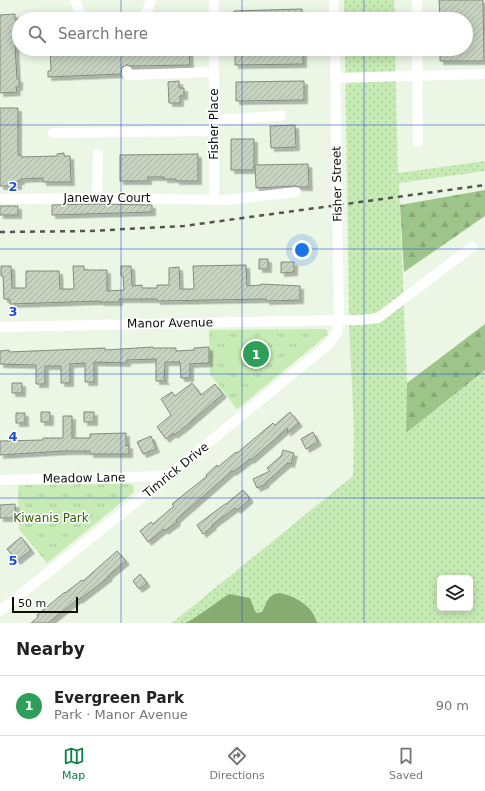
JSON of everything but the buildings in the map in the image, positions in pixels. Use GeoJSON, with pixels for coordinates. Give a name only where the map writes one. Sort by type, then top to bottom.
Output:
{"type":"FeatureCollection","features":[{"type":"Feature","properties":{"kind":"street"},"geometry":{"type":"LineString","coordinates":[[75,0],[79,12]]}},
{"type":"Feature","properties":{"kind":"street"},"geometry":{"type":"LineString","coordinates":[[146,12],[151,0]]}},
{"type":"Feature","properties":{"kind":"street"},"geometry":{"type":"LineString","coordinates":[[214,0],[214,12]]}},
{"type":"Feature","properties":{"kind":"street"},"geometry":{"type":"LineString","coordinates":[[334,0],[334,12]]}},
{"type":"Feature","properties":{"kind":"street"},"geometry":{"type":"LineString","coordinates":[[417,0],[417,12]]}},
{"type":"Feature","properties":{"kind":"street","name":"Fisher Place"},"geometry":{"type":"LineString","coordinates":[[214,56],[214,199]]}},
{"type":"Feature","properties":{"kind":"street","name":"Fisher Street"},"geometry":{"type":"LineString","coordinates":[[335,56],[339,320]]}},
{"type":"Feature","properties":{"kind":"street"},"geometry":{"type":"LineString","coordinates":[[418,56],[418,142]]}},
{"type":"Feature","properties":{"kind":"street"},"geometry":{"type":"LineString","coordinates":[[127,71],[128,75],[214,72]]}},
{"type":"Feature","properties":{"kind":"street"},"geometry":{"type":"LineString","coordinates":[[335,78],[485,74]]}},
{"type":"Feature","properties":{"kind":"street"},"geometry":{"type":"LineString","coordinates":[[214,120],[281,116]]}},
{"type":"Feature","properties":{"kind":"street"},"geometry":{"type":"LineString","coordinates":[[53,133],[214,131]]}},
{"type":"Feature","properties":{"kind":"street"},"geometry":{"type":"LineString","coordinates":[[97,198],[98,154]]}},
{"type":"Feature","properties":{"kind":"street","name":"Janeway Court"},"geometry":{"type":"LineString","coordinates":[[0,199],[97,198],[227,200],[296,192]]}},
{"type":"Feature","properties":{"kind":"street","name":"Manor Avenue"},"geometry":{"type":"LineString","coordinates":[[0,327],[339,320],[351,321],[378,318],[472,247]]}},
{"type":"Feature","properties":{"kind":"street","name":"Timrick Drive"},"geometry":{"type":"LineString","coordinates":[[0,611],[329,344],[337,333],[339,320]]}},
{"type":"Feature","properties":{"kind":"street","name":"Meadow Lane"},"geometry":{"type":"LineString","coordinates":[[0,480],[168,476]]}},
{"type":"Feature","properties":{"kind":"green space"},"geometry":{"type":"Polygon","coordinates":[[[344,0],[394,0],[395,12],[344,12],[344,0]]]}},
{"type":"Feature","properties":{"kind":"green space"},"geometry":{"type":"Polygon","coordinates":[[[345,56],[395,56],[398,173],[485,161],[485,171],[399,183],[407,383],[406,433],[485,370],[485,623],[172,623],[353,476],[354,429],[349,322],[345,56]]]}},
{"type":"Feature","properties":{"kind":"green space"},"geometry":{"type":"Polygon","coordinates":[[[485,190],[485,216],[404,272],[400,205],[485,190]]]}},
{"type":"Feature","properties":{"kind":"green space"},"geometry":{"type":"Polygon","coordinates":[[[485,324],[485,370],[406,433],[407,383],[485,324]]]}},
{"type":"Feature","properties":{"kind":"green space"},"geometry":{"type":"Polygon","coordinates":[[[325,329],[328,331],[327,335],[237,409],[210,374],[209,330],[325,329]]]}},
{"type":"Feature","properties":{"kind":"green space"},"geometry":{"type":"Polygon","coordinates":[[[240,342],[252,355],[238,367],[227,355],[240,342]]]}},
{"type":"Feature","properties":{"kind":"green space","name":"Kiwanis Park"},"geometry":{"type":"Polygon","coordinates":[[[129,484],[134,486],[134,492],[47,563],[19,529],[18,485],[129,484]]]}},
{"type":"Feature","properties":{"kind":"shaded area"},"geometry":{"type":"Polygon","coordinates":[[[279,593],[291,596],[308,607],[317,623],[185,623],[229,594],[250,598],[257,613],[262,612],[270,598],[279,593]]]}},
{"type":"Feature","properties":{"kind":"railway"},"geometry":{"type":"LineString","coordinates":[[0,232],[89,231],[184,226],[485,185]]}},
{"type":"Feature","properties":{"kind":"place","name":"Evergreen Park"},"geometry":{"type":"Point","coordinates":[256,354]}}]}
